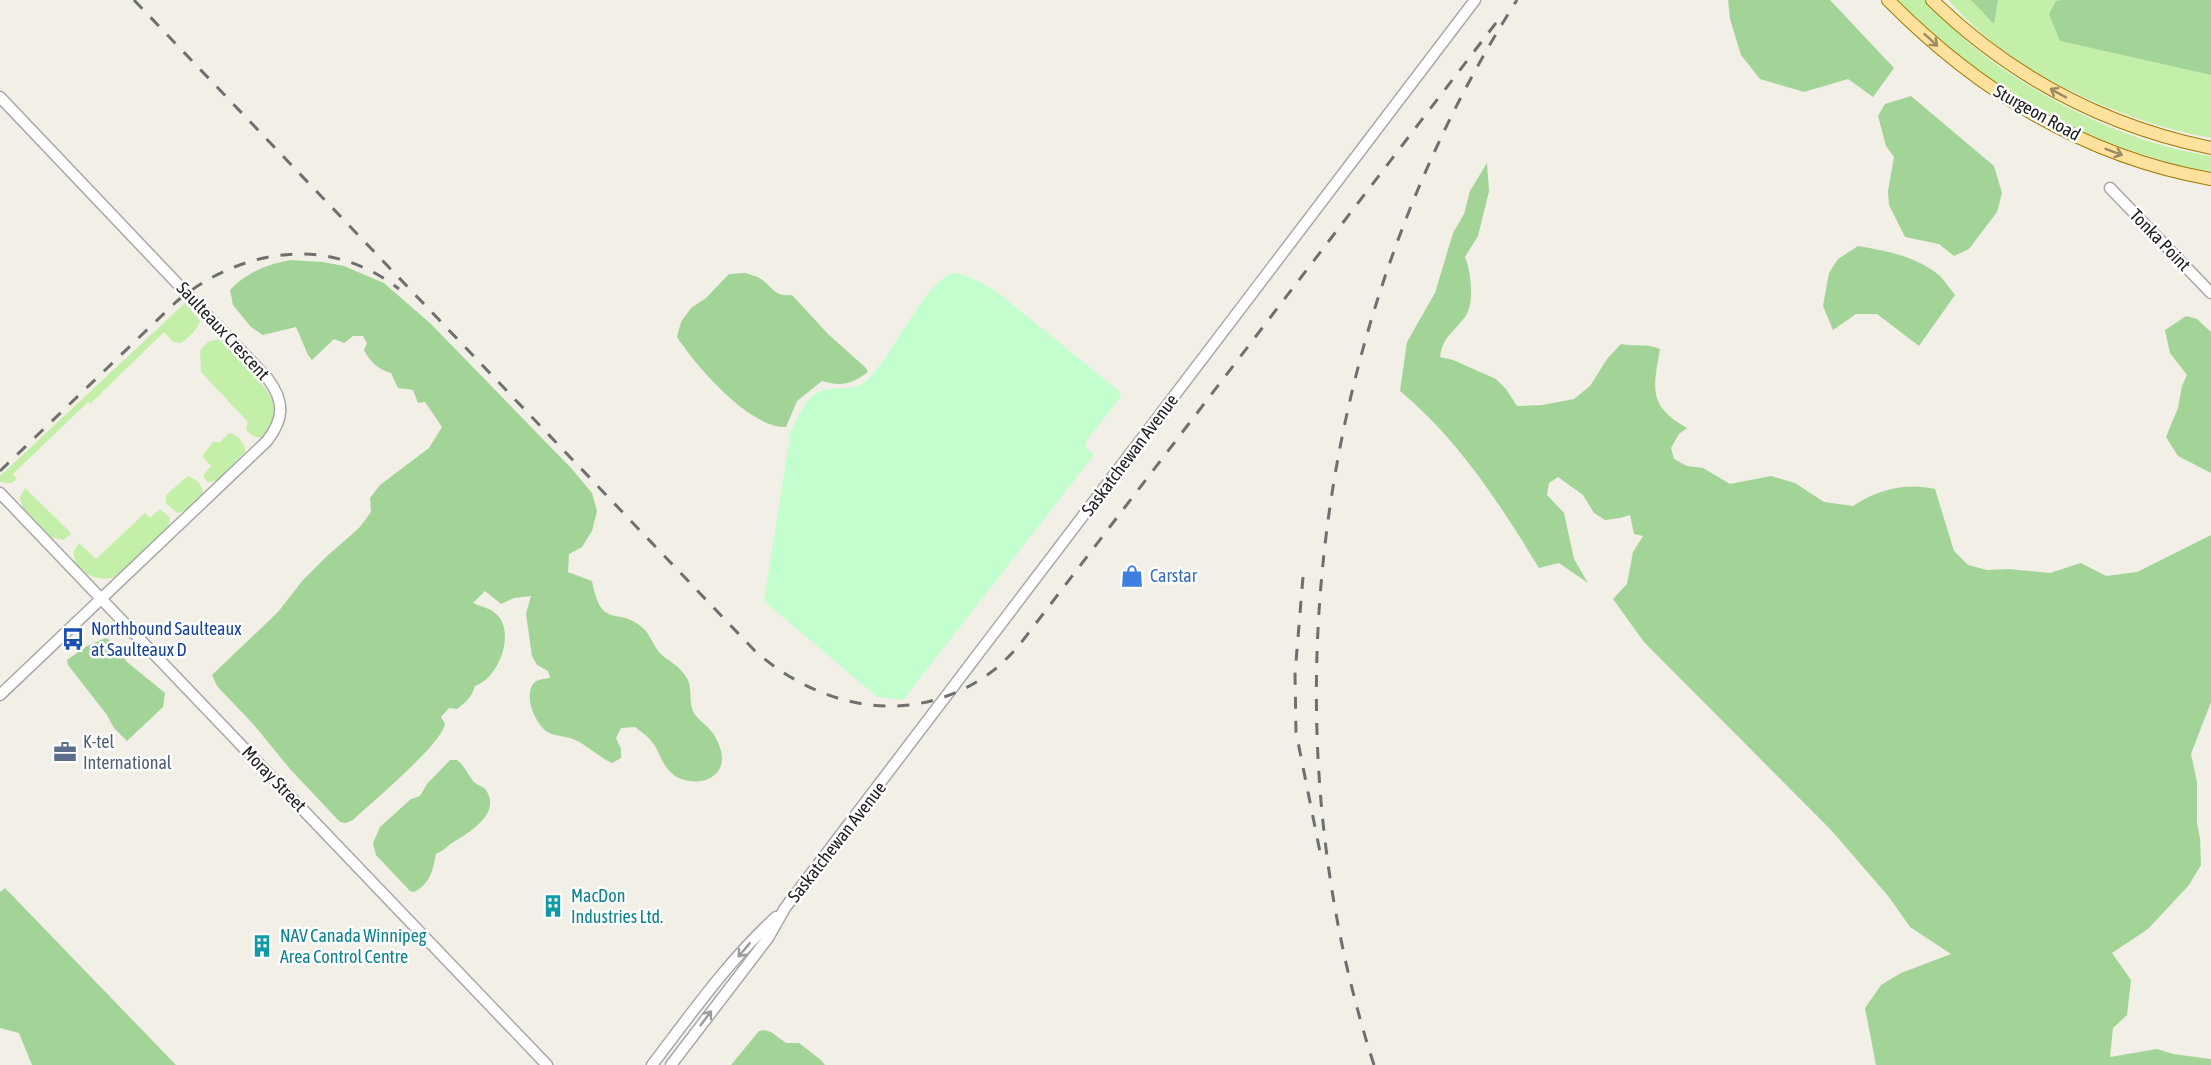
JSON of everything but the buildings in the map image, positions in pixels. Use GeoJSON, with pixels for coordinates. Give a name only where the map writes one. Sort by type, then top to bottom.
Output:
{"type":"FeatureCollection","features":[{"type":"Feature","properties":{"kind":"main road","name":"Sturgeon Road"},"geometry":{"type":"LineString","coordinates":[[1888,0],[1959,65],[2038,117],[2066,132],[2121,155],[2165,169],[2211,179]]}},
{"type":"Feature","properties":{"kind":"main road","name":"Sturgeon Road"},"geometry":{"type":"LineString","coordinates":[[1932,0],[1957,24],[1995,54],[2073,102],[2154,134],[2211,148]]}},
{"type":"Feature","properties":{"kind":"street","name":"Saskatchewan Avenue"},"geometry":{"type":"LineString","coordinates":[[671,1065],[768,938],[785,908],[1475,0]]}},
{"type":"Feature","properties":{"kind":"street","name":"Saulteaux Crescent"},"geometry":{"type":"LineString","coordinates":[[0,97],[268,379],[278,395],[279,421],[267,441],[0,695]]}},
{"type":"Feature","properties":{"kind":"street","name":"Tonka Point"},"geometry":{"type":"LineString","coordinates":[[2110,188],[2211,293]]}},
{"type":"Feature","properties":{"kind":"street","name":"Moray Street"},"geometry":{"type":"LineString","coordinates":[[0,494],[547,1065]]}},
{"type":"Feature","properties":{"kind":"street","name":"Saskatchewan Avenue"},"geometry":{"type":"LineString","coordinates":[[652,1065],[760,932],[785,908]]}},
{"type":"Feature","properties":{"kind":"green space"},"geometry":{"type":"Polygon","coordinates":[[[1728,0],[1830,0],[1894,68],[1873,97],[1848,79],[1804,92],[1760,79],[1741,55],[1730,19],[1728,0]]]}},
{"type":"Feature","properties":{"kind":"green space"},"geometry":{"type":"Polygon","coordinates":[[[1898,0],[1924,0],[1990,60],[2074,111],[2155,143],[2211,156],[2211,172],[2164,161],[2121,147],[2041,111],[1968,62],[1898,0]]]}},
{"type":"Feature","properties":{"kind":"green space"},"geometry":{"type":"Polygon","coordinates":[[[1948,0],[1971,0],[1994,23],[1998,0],[2060,0],[2056,1],[2060,41],[2211,75],[2211,138],[2153,124],[2061,86],[2007,53],[1974,27],[1948,0]]]}},
{"type":"Feature","properties":{"kind":"green space"},"geometry":{"type":"Polygon","coordinates":[[[1971,0],[1998,0],[1994,24],[1971,0]]]}},
{"type":"Feature","properties":{"kind":"green space"},"geometry":{"type":"Polygon","coordinates":[[[2211,0],[2211,75],[2060,41],[2049,14],[2056,1],[2211,0]]]}},
{"type":"Feature","properties":{"kind":"green space"},"geometry":{"type":"Polygon","coordinates":[[[1911,96],[1994,166],[2002,193],[1997,212],[1969,249],[1954,256],[1939,244],[1905,237],[1889,205],[1888,191],[1894,157],[1886,146],[1878,116],[1885,104],[1911,96]]]}},
{"type":"Feature","properties":{"kind":"green space"},"geometry":{"type":"Polygon","coordinates":[[[1487,163],[1489,191],[1478,236],[1465,257],[1470,279],[1470,304],[1465,317],[1446,339],[1440,357],[1453,360],[1496,379],[1517,406],[1542,405],[1574,399],[1590,386],[1607,359],[1621,344],[1650,346],[1660,349],[1655,386],[1659,404],[1674,420],[1687,428],[1679,434],[1671,448],[1674,459],[1687,466],[1703,468],[1730,484],[1771,476],[1795,483],[1824,502],[1853,506],[1862,500],[1892,489],[1914,486],[1935,489],[1954,551],[1968,565],[1987,570],[2008,569],[2050,573],[2081,563],[2106,576],[2137,572],[2211,535],[2211,702],[2191,754],[2197,782],[2197,823],[2201,865],[2189,885],[2148,929],[2112,953],[2131,980],[2127,1015],[2113,1028],[2110,1057],[2157,1049],[2173,1054],[2211,1059],[2211,1065],[1876,1065],[1865,1008],[1881,985],[1901,973],[1951,954],[1910,927],[1889,897],[1831,830],[1644,642],[1613,599],[1627,584],[1633,552],[1643,536],[1634,534],[1630,515],[1605,520],[1594,513],[1583,495],[1558,477],[1549,483],[1547,495],[1564,513],[1574,559],[1588,583],[1559,563],[1539,568],[1509,520],[1459,451],[1441,430],[1400,391],[1407,342],[1435,293],[1453,233],[1464,214],[1470,191],[1487,163]]]}},
{"type":"Feature","properties":{"kind":"green space"},"geometry":{"type":"Polygon","coordinates":[[[1858,246],[1890,252],[1931,269],[1940,276],[1955,295],[1919,346],[1877,314],[1856,314],[1833,330],[1823,306],[1829,273],[1838,259],[1858,246]]]}},
{"type":"Feature","properties":{"kind":"green space"},"geometry":{"type":"Polygon","coordinates":[[[291,260],[344,266],[384,283],[431,324],[572,469],[592,493],[597,511],[592,531],[582,547],[569,554],[568,572],[592,581],[601,607],[606,612],[635,622],[644,629],[659,652],[686,676],[693,711],[712,732],[720,747],[722,761],[716,774],[696,781],[675,776],[665,766],[651,740],[635,727],[621,728],[616,738],[621,749],[621,758],[612,763],[570,738],[546,731],[538,722],[530,703],[533,684],[550,678],[548,671],[537,665],[532,656],[526,614],[531,596],[514,598],[501,604],[485,591],[473,603],[493,611],[501,621],[505,631],[505,642],[498,664],[484,682],[475,686],[466,702],[457,709],[449,708],[441,717],[445,724],[441,733],[419,759],[353,820],[346,823],[340,822],[290,769],[254,725],[217,686],[212,675],[278,612],[303,580],[326,557],[359,528],[371,512],[370,498],[380,485],[429,448],[442,427],[425,402],[418,403],[413,390],[398,388],[391,373],[372,362],[364,350],[367,343],[363,336],[353,336],[344,343],[334,339],[312,360],[296,327],[263,335],[251,327],[233,305],[230,290],[243,278],[258,270],[291,260]]]}},
{"type":"Feature","properties":{"kind":"green space"},"geometry":{"type":"Polygon","coordinates":[[[746,273],[759,278],[777,293],[792,295],[868,372],[846,383],[835,384],[822,381],[797,401],[786,427],[771,425],[740,407],[710,378],[677,337],[681,322],[691,308],[706,298],[729,274],[746,273]]]}},
{"type":"Feature","properties":{"kind":"green space"},"geometry":{"type":"Polygon","coordinates":[[[955,273],[974,279],[1002,296],[1120,392],[1121,396],[1087,440],[1085,447],[1094,455],[903,700],[877,697],[764,601],[791,430],[804,407],[820,391],[853,387],[866,381],[887,356],[933,288],[944,278],[955,273]]]}},
{"type":"Feature","properties":{"kind":"green space"},"geometry":{"type":"Polygon","coordinates":[[[185,303],[200,321],[190,336],[181,343],[173,342],[164,332],[13,474],[17,479],[11,483],[0,482],[0,476],[185,303]]]}},
{"type":"Feature","properties":{"kind":"green space"},"geometry":{"type":"Polygon","coordinates":[[[2186,316],[2197,319],[2211,332],[2211,473],[2178,456],[2166,437],[2178,408],[2182,386],[2187,375],[2170,353],[2165,330],[2186,316]]]}},
{"type":"Feature","properties":{"kind":"green space"},"geometry":{"type":"Polygon","coordinates":[[[218,339],[249,368],[265,388],[273,403],[271,425],[264,436],[253,436],[246,430],[248,422],[201,372],[200,350],[208,342],[218,339]]]}},
{"type":"Feature","properties":{"kind":"green space"},"geometry":{"type":"Polygon","coordinates":[[[229,433],[240,440],[245,452],[217,481],[208,482],[204,474],[211,466],[202,456],[213,442],[220,442],[229,433]]]}},
{"type":"Feature","properties":{"kind":"green space"},"geometry":{"type":"Polygon","coordinates":[[[188,476],[198,482],[203,493],[185,511],[177,513],[166,503],[166,495],[188,476]]]}},
{"type":"Feature","properties":{"kind":"green space"},"geometry":{"type":"Polygon","coordinates":[[[25,488],[71,533],[70,535],[63,540],[51,537],[23,508],[20,497],[25,488]]]}},
{"type":"Feature","properties":{"kind":"green space"},"geometry":{"type":"Polygon","coordinates":[[[160,509],[170,518],[169,527],[115,577],[94,577],[77,565],[74,551],[79,543],[96,559],[145,513],[150,518],[160,509]]]}},
{"type":"Feature","properties":{"kind":"green space"},"geometry":{"type":"Polygon","coordinates":[[[106,638],[112,642],[127,662],[165,693],[163,707],[127,741],[114,728],[107,715],[68,665],[67,660],[87,646],[106,638]]]}},
{"type":"Feature","properties":{"kind":"green space"},"geometry":{"type":"Polygon","coordinates":[[[450,760],[457,760],[474,782],[486,790],[490,799],[490,807],[481,822],[436,854],[427,881],[414,892],[410,891],[376,855],[373,843],[380,827],[411,799],[420,796],[427,784],[450,760]]]}},
{"type":"Feature","properties":{"kind":"green space"},"geometry":{"type":"Polygon","coordinates":[[[5,888],[176,1065],[32,1065],[19,1033],[0,1028],[0,892],[5,888]]]}},
{"type":"Feature","properties":{"kind":"green space"},"geometry":{"type":"Polygon","coordinates":[[[759,1031],[771,1032],[786,1043],[799,1043],[825,1065],[731,1065],[759,1031]]]}},
{"type":"Feature","properties":{"kind":"railway"},"geometry":{"type":"LineString","coordinates":[[134,0],[755,651],[781,671],[809,687],[839,698],[869,705],[900,706],[931,701],[961,690],[994,670],[1017,648],[1499,19]]}},
{"type":"Feature","properties":{"kind":"railway"},"geometry":{"type":"LineString","coordinates":[[1374,1065],[1339,931],[1320,794],[1317,656],[1328,517],[1355,381],[1395,248],[1449,120],[1517,0]]}},
{"type":"Feature","properties":{"kind":"railway"},"geometry":{"type":"LineString","coordinates":[[0,471],[176,302],[201,284],[228,269],[257,260],[286,255],[315,255],[344,260],[372,272],[399,289]]}},
{"type":"Feature","properties":{"kind":"railway"},"geometry":{"type":"LineString","coordinates":[[1303,577],[1295,674],[1296,732],[1320,852]]}},
{"type":"Feature","properties":{"kind":"place","name":"Carstar"},"geometry":{"type":"Point","coordinates":[1132,576]}},
{"type":"Feature","properties":{"kind":"place","name":"Northbound Saulteaux at Saulteaux D"},"geometry":{"type":"Point","coordinates":[73,639]}},
{"type":"Feature","properties":{"kind":"place","name":"K-tel International"},"geometry":{"type":"Point","coordinates":[65,752]}},
{"type":"Feature","properties":{"kind":"place","name":"MacDon Industries Ltd."},"geometry":{"type":"Point","coordinates":[553,906]}},
{"type":"Feature","properties":{"kind":"place","name":"NAV Canada Winnipeg Area Control Centre"},"geometry":{"type":"Point","coordinates":[262,946]}}]}
